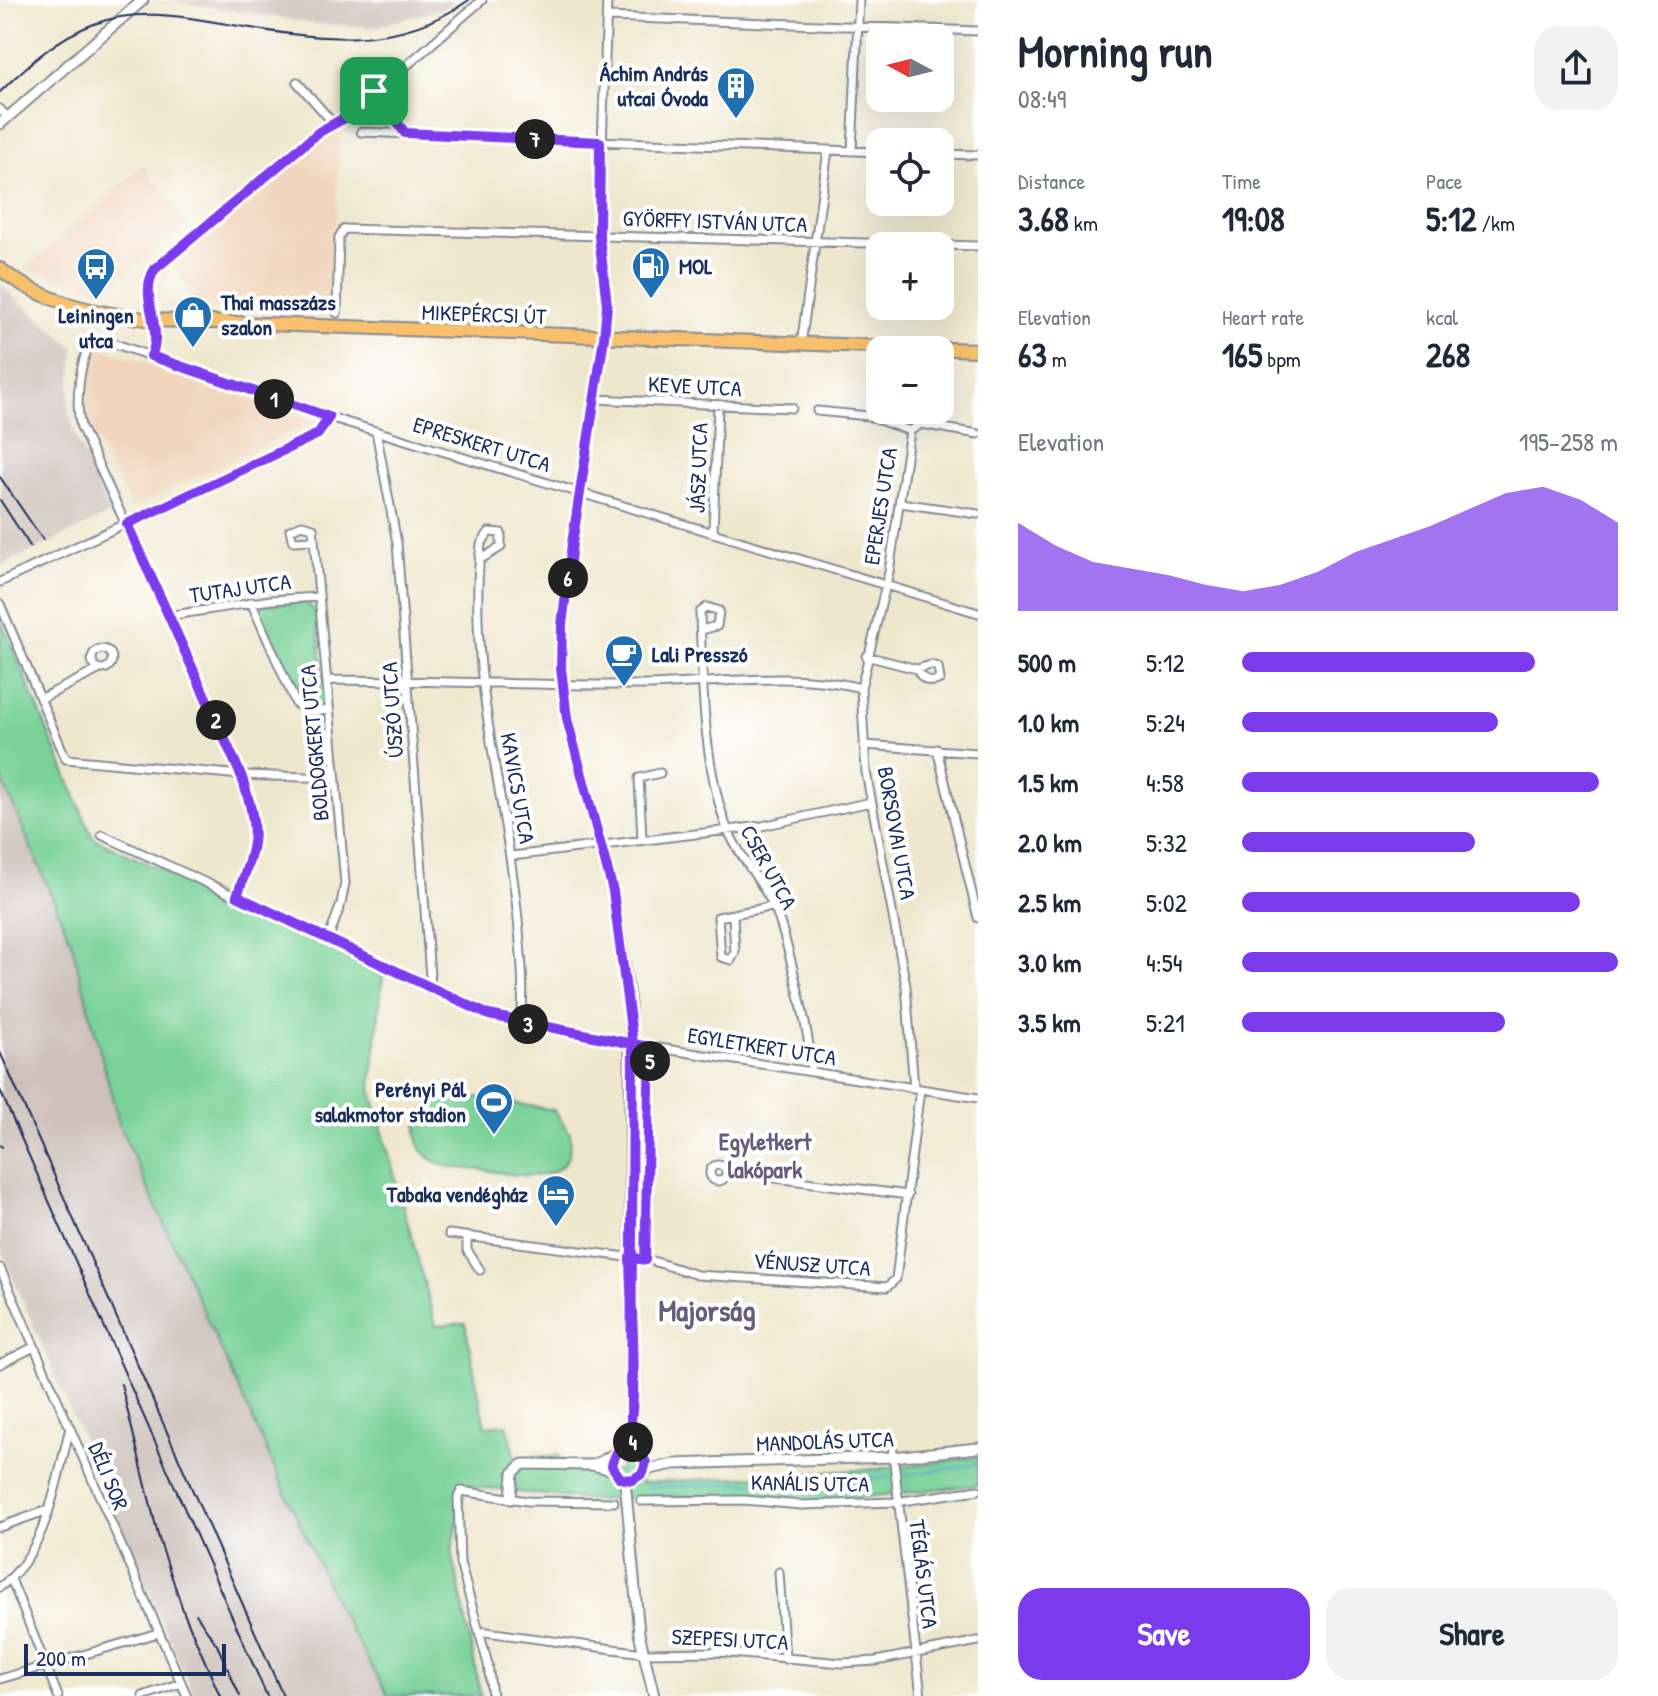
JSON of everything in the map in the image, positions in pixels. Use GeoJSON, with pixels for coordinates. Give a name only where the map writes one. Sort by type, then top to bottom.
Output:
{"type":"FeatureCollection","features":[{"type":"Feature","properties":{"kind":"main road","name":"MIKEPÉRCSI ÚT"},"geometry":{"type":"LineString","coordinates":[[0,269],[40,294],[72,306],[154,320],[978,350]]}},
{"type":"Feature","properties":{"kind":"street"},"geometry":{"type":"LineString","coordinates":[[2,116],[143,0]]}},
{"type":"Feature","properties":{"kind":"street"},"geometry":{"type":"LineString","coordinates":[[151,356],[156,333],[148,289],[155,269],[319,132],[350,115],[482,0]]}},
{"type":"Feature","properties":{"kind":"street"},"geometry":{"type":"LineString","coordinates":[[607,0],[599,236],[607,305],[562,625],[562,686],[567,719],[603,843],[630,1004],[633,1044],[631,1420],[641,1474],[628,1509]]}},
{"type":"Feature","properties":{"kind":"street"},"geometry":{"type":"LineString","coordinates":[[852,151],[859,0]]}},
{"type":"Feature","properties":{"kind":"street"},"geometry":{"type":"LineString","coordinates":[[607,17],[978,31]]}},
{"type":"Feature","properties":{"kind":"street"},"geometry":{"type":"LineString","coordinates":[[297,82],[334,124]]}},
{"type":"Feature","properties":{"kind":"street"},"geometry":{"type":"LineString","coordinates":[[374,91],[405,133]]}},
{"type":"Feature","properties":{"kind":"street"},"geometry":{"type":"LineString","coordinates":[[361,132],[866,152]]}},
{"type":"Feature","properties":{"kind":"street"},"geometry":{"type":"LineString","coordinates":[[801,345],[828,150]]}},
{"type":"Feature","properties":{"kind":"street"},"geometry":{"type":"LineString","coordinates":[[954,154],[978,155]]}},
{"type":"Feature","properties":{"kind":"street","name":"GYÖRFFY ISTVÁN UTCA"},"geometry":{"type":"LineString","coordinates":[[337,313],[339,237],[344,229],[978,246]]}},
{"type":"Feature","properties":{"kind":"street","name":"EPRESKERT UTCA"},"geometry":{"type":"LineString","coordinates":[[127,524],[81,427],[78,406],[87,351],[93,341],[104,340],[329,417],[978,613]]}},
{"type":"Feature","properties":{"kind":"street","name":"KEVE UTCA"},"geometry":{"type":"LineString","coordinates":[[595,399],[792,408]]}},
{"type":"Feature","properties":{"kind":"street","name":"JÁSZ UTCA"},"geometry":{"type":"LineString","coordinates":[[713,531],[718,406]]}},
{"type":"Feature","properties":{"kind":"street"},"geometry":{"type":"LineString","coordinates":[[817,411],[868,416],[910,431],[921,424],[978,434]]}},
{"type":"Feature","properties":{"kind":"street"},"geometry":{"type":"LineString","coordinates":[[0,582],[318,434],[329,417]]}},
{"type":"Feature","properties":{"kind":"street","name":"ÚSZÓ UTCA"},"geometry":{"type":"LineString","coordinates":[[376,431],[397,543],[431,989]]}},
{"type":"Feature","properties":{"kind":"street","name":"EPERJES UTCA"},"geometry":{"type":"LineString","coordinates":[[885,585],[910,431]]}},
{"type":"Feature","properties":{"kind":"street"},"geometry":{"type":"LineString","coordinates":[[900,503],[978,514]]}},
{"type":"Feature","properties":{"kind":"street"},"geometry":{"type":"LineString","coordinates":[[127,524],[241,775],[254,813],[256,838],[237,896]]}},
{"type":"Feature","properties":{"kind":"street","name":"BOLDOGKERT UTCA"},"geometry":{"type":"LineString","coordinates":[[314,540],[345,883],[328,940]]}},
{"type":"Feature","properties":{"kind":"street","name":"KAVICS UTCA"},"geometry":{"type":"LineString","coordinates":[[481,559],[480,681],[512,856],[524,984],[521,1023]]}},
{"type":"Feature","properties":{"kind":"street","name":"BORSOVAI UTCA"},"geometry":{"type":"LineString","coordinates":[[885,585],[861,688],[864,745],[871,802],[904,974],[917,1089]]}},
{"type":"Feature","properties":{"kind":"street","name":"TUTAJ UTCA"},"geometry":{"type":"LineString","coordinates":[[167,616],[251,602],[318,597]]}},
{"type":"Feature","properties":{"kind":"street"},"geometry":{"type":"LineString","coordinates":[[251,602],[296,704],[309,712],[329,710]]}},
{"type":"Feature","properties":{"kind":"street"},"geometry":{"type":"LineString","coordinates":[[0,604],[62,753],[72,762],[241,775],[336,778]]}},
{"type":"Feature","properties":{"kind":"street","name":"CSER UTCA"},"geometry":{"type":"LineString","coordinates":[[701,630],[712,770],[727,831],[774,906],[784,932],[811,1072]]}},
{"type":"Feature","properties":{"kind":"street"},"geometry":{"type":"LineString","coordinates":[[866,656],[917,669]]}},
{"type":"Feature","properties":{"kind":"street"},"geometry":{"type":"LineString","coordinates":[[40,699],[100,669]]}},
{"type":"Feature","properties":{"kind":"street"},"geometry":{"type":"LineString","coordinates":[[327,680],[480,681],[562,686],[807,679],[861,688]]}},
{"type":"Feature","properties":{"kind":"street"},"geometry":{"type":"LineString","coordinates":[[864,745],[978,753]]}},
{"type":"Feature","properties":{"kind":"street"},"geometry":{"type":"LineString","coordinates":[[937,749],[978,918]]}},
{"type":"Feature","properties":{"kind":"street"},"geometry":{"type":"LineString","coordinates":[[642,839],[639,778],[660,773]]}},
{"type":"Feature","properties":{"kind":"street"},"geometry":{"type":"LineString","coordinates":[[512,856],[603,843],[727,831],[871,802]]}},
{"type":"Feature","properties":{"kind":"street","name":"EGYLETKERT UTCA"},"geometry":{"type":"LineString","coordinates":[[102,835],[489,1015],[650,1047],[978,1098]]}},
{"type":"Feature","properties":{"kind":"street"},"geometry":{"type":"LineString","coordinates":[[733,916],[735,952],[731,960],[727,960],[721,957],[719,948],[718,917],[774,906]]}},
{"type":"Feature","properties":{"kind":"street"},"geometry":{"type":"LineString","coordinates":[[645,1260],[650,1047]]}},
{"type":"Feature","properties":{"kind":"street","name":"VÉNUSZ UTCA"},"geometry":{"type":"LineString","coordinates":[[449,1234],[630,1257],[697,1275],[887,1287],[896,1279],[908,1195],[917,1089]]}},
{"type":"Feature","properties":{"kind":"street"},"geometry":{"type":"LineString","coordinates":[[727,1172],[908,1195]]}},
{"type":"Feature","properties":{"kind":"street"},"geometry":{"type":"LineString","coordinates":[[467,1237],[467,1250],[480,1270]]}},
{"type":"Feature","properties":{"kind":"street","name":"DÉLI SOR"},"geometry":{"type":"LineString","coordinates":[[0,1268],[187,1696]]}},
{"type":"Feature","properties":{"kind":"street"},"geometry":{"type":"LineString","coordinates":[[0,1364],[34,1347]]}},
{"type":"Feature","properties":{"kind":"street"},"geometry":{"type":"LineString","coordinates":[[592,1465],[614,1457],[624,1448],[631,1420]]}},
{"type":"Feature","properties":{"kind":"street"},"geometry":{"type":"LineString","coordinates":[[0,1587],[11,1579],[36,1543],[70,1428]]}},
{"type":"Feature","properties":{"kind":"street","name":"TÉGLÁS UTCA"},"geometry":{"type":"LineString","coordinates":[[891,1436],[896,1502],[921,1696]]}},
{"type":"Feature","properties":{"kind":"street"},"geometry":{"type":"LineString","coordinates":[[624,1448],[639,1452]]}},
{"type":"Feature","properties":{"kind":"street","name":"MANDOLÁS UTCA"},"geometry":{"type":"LineString","coordinates":[[641,1474],[674,1464],[892,1457],[978,1448]]}},
{"type":"Feature","properties":{"kind":"street","name":"MANDOLÁS UTCA"},"geometry":{"type":"LineString","coordinates":[[639,1452],[674,1464]]}},
{"type":"Feature","properties":{"kind":"street"},"geometry":{"type":"LineString","coordinates":[[614,1457],[614,1470]]}},
{"type":"Feature","properties":{"kind":"street"},"geometry":{"type":"LineString","coordinates":[[511,1499],[513,1473],[519,1465],[592,1465],[614,1470],[625,1480],[643,1653],[654,1696]]}},
{"type":"Feature","properties":{"kind":"street"},"geometry":{"type":"LineString","coordinates":[[625,1480],[641,1474]]}},
{"type":"Feature","properties":{"kind":"street","name":"KANÁLIS UTCA"},"geometry":{"type":"LineString","coordinates":[[641,1501],[744,1500],[801,1505],[896,1502],[978,1490]]}},
{"type":"Feature","properties":{"kind":"street"},"geometry":{"type":"LineString","coordinates":[[492,1696],[479,1631],[460,1563],[458,1497],[461,1491],[511,1499],[614,1502]]}},
{"type":"Feature","properties":{"kind":"street"},"geometry":{"type":"LineString","coordinates":[[0,1527],[48,1510]]}},
{"type":"Feature","properties":{"kind":"street"},"geometry":{"type":"LineString","coordinates":[[779,1572],[785,1659]]}},
{"type":"Feature","properties":{"kind":"street"},"geometry":{"type":"LineString","coordinates":[[11,1579],[58,1696]]}},
{"type":"Feature","properties":{"kind":"street","name":"SZEPESI UTCA"},"geometry":{"type":"LineString","coordinates":[[479,1631],[643,1653],[719,1652],[842,1663],[916,1654],[978,1641]]}},
{"type":"Feature","properties":{"kind":"street"},"geometry":{"type":"LineString","coordinates":[[0,1679],[158,1633]]}},
{"type":"Feature","properties":{"kind":"street"},"geometry":{"type":"LineString","coordinates":[[143,1696],[181,1683]]}},
{"type":"Feature","properties":{"kind":"shaded area"},"geometry":{"type":"Polygon","coordinates":[[[167,0],[454,0],[444,8],[375,27],[317,24],[167,0]]]}},
{"type":"Feature","properties":{"kind":"shaded area"},"geometry":{"type":"Polygon","coordinates":[[[332,132],[340,133],[331,313],[200,306],[174,267],[332,132]]]}},
{"type":"Feature","properties":{"kind":"shaded area"},"geometry":{"type":"Polygon","coordinates":[[[143,165],[189,224],[102,291],[26,269],[143,165]]]}},
{"type":"Feature","properties":{"kind":"shaded area"},"geometry":{"type":"Polygon","coordinates":[[[0,285],[75,348],[68,407],[75,436],[110,514],[0,566],[0,285]]]}},
{"type":"Feature","properties":{"kind":"shaded area"},"geometry":{"type":"Polygon","coordinates":[[[97,346],[309,419],[309,423],[131,509],[89,423],[85,402],[97,346]]]}},
{"type":"Feature","properties":{"kind":"shaded area"},"geometry":{"type":"Polygon","coordinates":[[[0,775],[71,941],[120,1128],[338,1608],[388,1696],[194,1696],[0,1248],[0,775]]]}},
{"type":"Feature","properties":{"kind":"green space"},"geometry":{"type":"Polygon","coordinates":[[[306,602],[316,612],[326,698],[325,705],[314,711],[298,703],[255,608],[306,602]]]}},
{"type":"Feature","properties":{"kind":"green space"},"geometry":{"type":"Polygon","coordinates":[[[0,618],[93,838],[383,974],[371,1089],[436,1326],[465,1323],[485,1426],[507,1424],[516,1458],[558,1455],[575,1470],[620,1471],[621,1455],[633,1452],[640,1459],[638,1471],[642,1483],[877,1469],[978,1457],[978,1485],[799,1504],[758,1498],[671,1496],[589,1500],[465,1486],[452,1551],[481,1696],[388,1696],[338,1608],[120,1127],[71,941],[0,775],[0,618]]]}},
{"type":"Feature","properties":{"kind":"green space","name":"Perényi Pál salakmotor stadion"},"geometry":{"type":"Polygon","coordinates":[[[453,1093],[554,1110],[570,1133],[569,1151],[564,1164],[541,1175],[527,1175],[451,1167],[433,1160],[423,1152],[418,1142],[419,1121],[432,1103],[453,1093]]]}},
{"type":"Feature","properties":{"kind":"waterway"},"geometry":{"type":"LineString","coordinates":[[904,1475],[978,1464]]}},
{"type":"Feature","properties":{"kind":"waterway"},"geometry":{"type":"LineString","coordinates":[[647,1487],[889,1477]]}},
{"type":"Feature","properties":{"kind":"railway"},"geometry":{"type":"LineString","coordinates":[[0,92],[55,44],[94,24],[124,16],[200,19],[281,33],[346,38],[378,36],[409,29],[439,18],[469,0]]}},
{"type":"Feature","properties":{"kind":"railway"},"geometry":{"type":"LineString","coordinates":[[0,477],[43,540]]}},
{"type":"Feature","properties":{"kind":"railway"},"geometry":{"type":"LineString","coordinates":[[0,500],[30,546]]}},
{"type":"Feature","properties":{"kind":"railway"},"geometry":{"type":"LineString","coordinates":[[0,1052],[283,1696]]}},
{"type":"Feature","properties":{"kind":"railway"},"geometry":{"type":"LineString","coordinates":[[0,1090],[267,1696]]}},
{"type":"Feature","properties":{"kind":"railway"},"geometry":{"type":"LineString","coordinates":[[121,1384],[159,1539],[184,1613],[220,1696]]}},
{"type":"Feature","properties":{"kind":"railway"},"geometry":{"type":"LineString","coordinates":[[196,1614],[217,1645],[240,1696]]}},
{"type":"Feature","properties":{"kind":"place","name":"Áchim András utcai Óvoda"},"geometry":{"type":"Point","coordinates":[736,120]}},
{"type":"Feature","properties":{"kind":"place","name":"MOL"},"geometry":{"type":"Point","coordinates":[651,300]}},
{"type":"Feature","properties":{"kind":"place","name":"Leiningen utca"},"geometry":{"type":"Point","coordinates":[96,301]}},
{"type":"Feature","properties":{"kind":"place","name":"Thai masszázs szalon"},"geometry":{"type":"Point","coordinates":[193,349]}},
{"type":"Feature","properties":{"kind":"place","name":"Lali Presszó"},"geometry":{"type":"Point","coordinates":[624,688]}},
{"type":"Feature","properties":{"kind":"place","name":"Perényi Pál salakmotor stadion"},"geometry":{"type":"Point","coordinates":[494,1136]}},
{"type":"Feature","properties":{"kind":"place","name":"Tabaka vendégház"},"geometry":{"type":"Point","coordinates":[556,1228]}},
{"type":"Feature","properties":{"kind":"district","name":"Egyletkert lakópark"},"geometry":{"type":"Point","coordinates":[765,1156]}},
{"type":"Feature","properties":{"kind":"district","name":"Majorság"},"geometry":{"type":"Point","coordinates":[707,1311]}},
{"type":"Feature","properties":{"kind":"route"},"geometry":{"type":"LineString","coordinates":[[374,91],[350,115],[319,132],[155,269],[149,280],[150,307],[156,333],[151,356],[329,417],[327,425],[318,434],[127,524],[241,775],[254,813],[256,838],[237,896],[489,1015],[633,1044],[630,1257],[631,1420],[635,1448],[642,1453],[646,1462],[643,1473],[632,1480],[620,1478],[612,1466],[614,1457],[627,1441],[631,1420],[631,1339],[630,1257],[645,1260],[650,1047],[633,1044],[613,891],[603,843],[567,719],[561,668],[562,625],[572,544],[607,305],[599,236],[600,142],[405,133],[374,91]]}}]}
